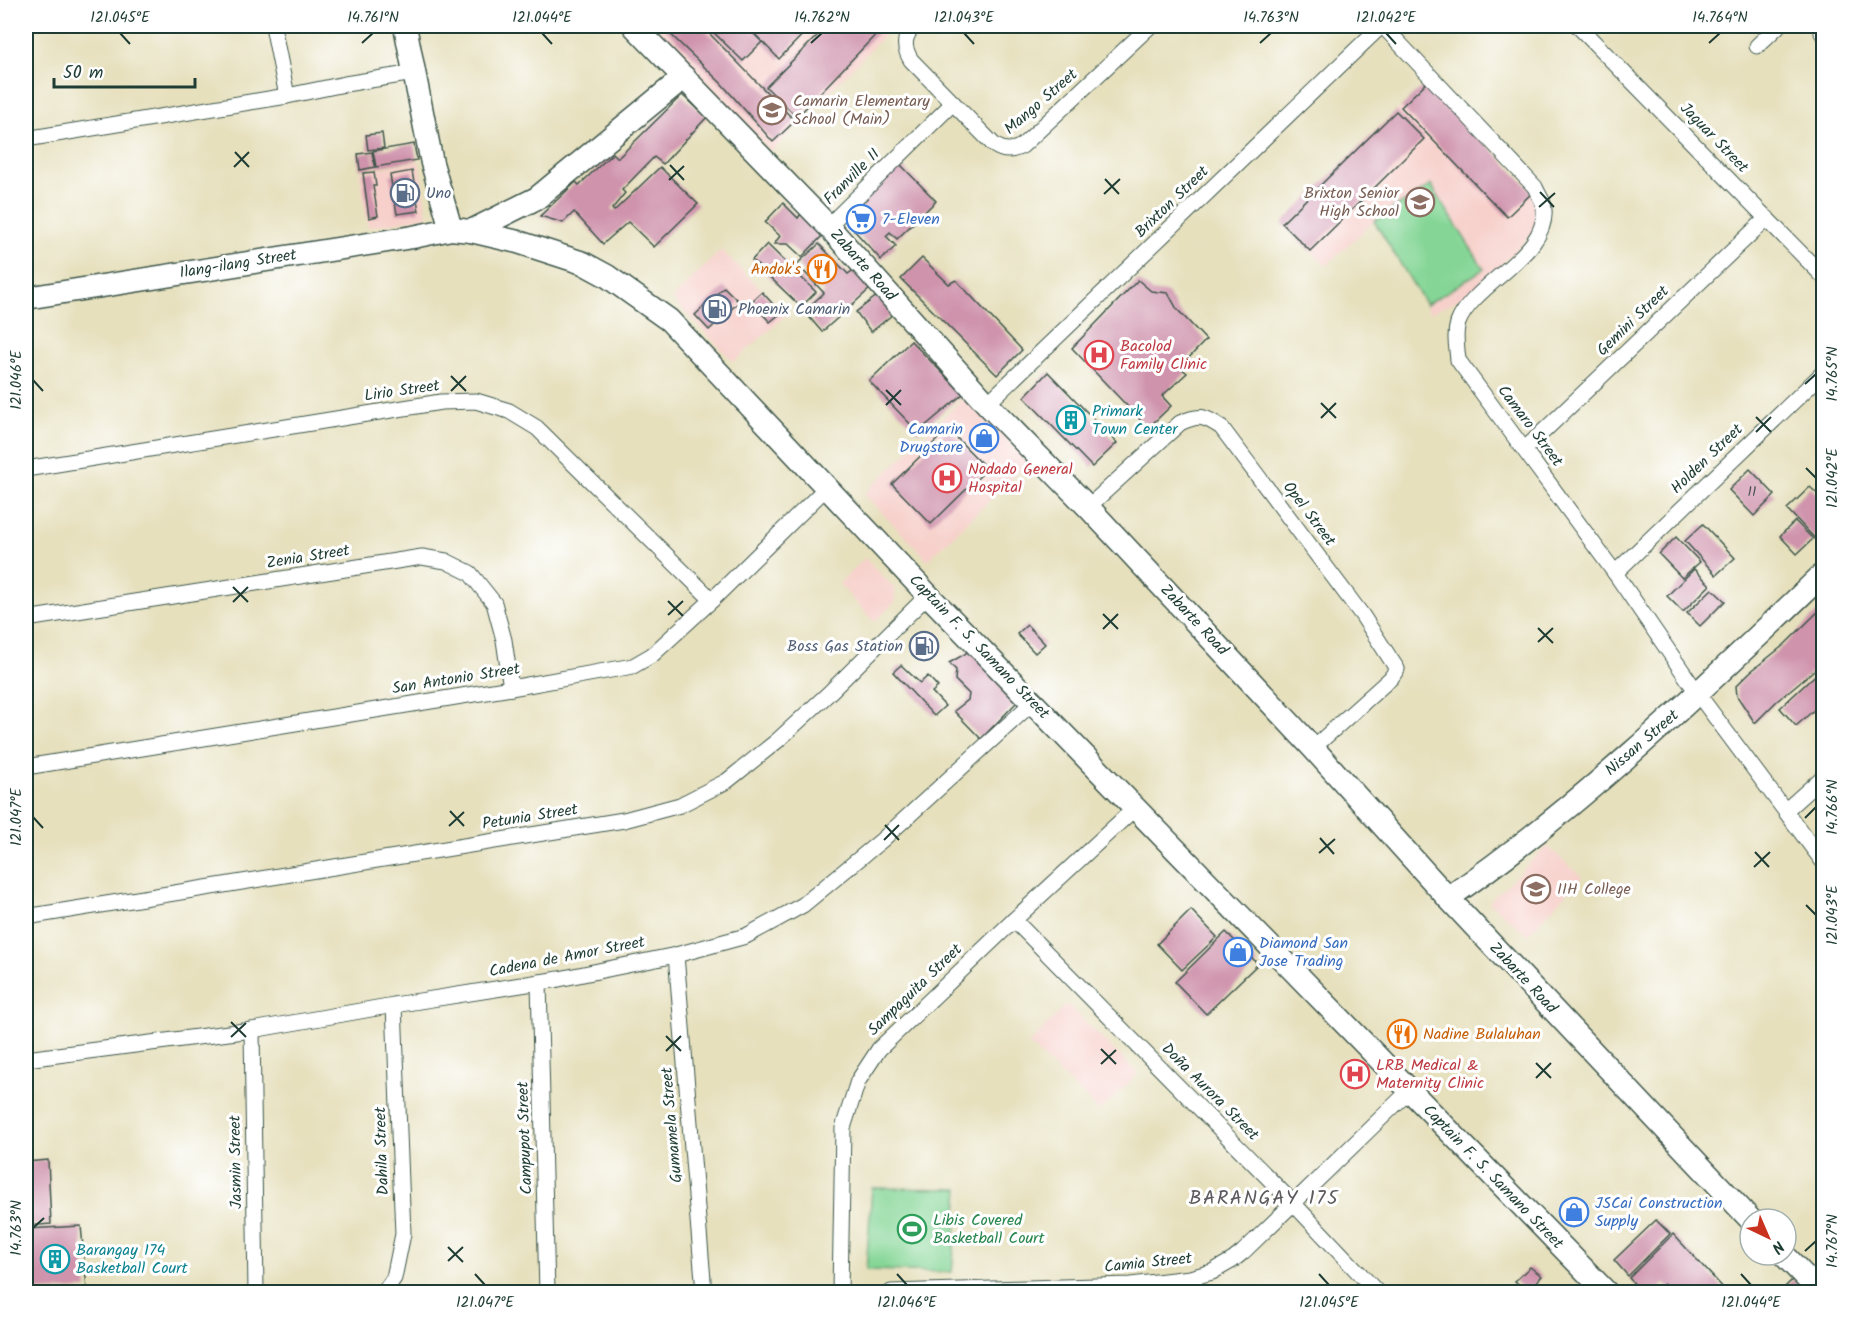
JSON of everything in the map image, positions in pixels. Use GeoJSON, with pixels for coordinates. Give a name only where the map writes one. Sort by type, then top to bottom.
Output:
{"type":"FeatureCollection","features":[{"type":"Feature","properties":{"kind":"main road"},"geometry":{"type":"LineString","coordinates":[[405,26],[432,163],[461,230],[537,198],[684,78]]}},
{"type":"Feature","properties":{"kind":"main road","name":"Zabarte Road"},"geometry":{"type":"LineString","coordinates":[[634,26],[828,226],[987,404],[1088,507],[1313,748],[1448,898],[1739,1207]]}},
{"type":"Feature","properties":{"kind":"main road"},"geometry":{"type":"LineString","coordinates":[[518,242],[537,198]]}},
{"type":"Feature","properties":{"kind":"main road","name":"Captain F. S. Samano Street"},"geometry":{"type":"LineString","coordinates":[[461,230],[518,242],[583,263],[607,276],[669,320],[826,489],[1605,1293]]}},
{"type":"Feature","properties":{"kind":"main road","name":"Ilang-ilang Street"},"geometry":{"type":"LineString","coordinates":[[26,298],[461,230]]}},
{"type":"Feature","properties":{"kind":"main road","name":"Nissan Street"},"geometry":{"type":"LineString","coordinates":[[1448,898],[1572,804],[1698,694],[1824,573]]}},
{"type":"Feature","properties":{"kind":"main road"},"geometry":{"type":"LineString","coordinates":[[1795,1267],[1820,1293]]}},
{"type":"Feature","properties":{"kind":"street"},"geometry":{"type":"LineString","coordinates":[[273,26],[287,96]]}},
{"type":"Feature","properties":{"kind":"street","name":"Mango Street"},"geometry":{"type":"LineString","coordinates":[[914,26],[906,36],[905,49],[911,60],[994,146],[1005,150],[1022,146],[1150,26]]}},
{"type":"Feature","properties":{"kind":"street","name":"Brixton Street"},"geometry":{"type":"LineString","coordinates":[[987,404],[1382,26]]}},
{"type":"Feature","properties":{"kind":"street","name":"Camaro Street"},"geometry":{"type":"LineString","coordinates":[[1382,26],[1535,187],[1543,203],[1544,223],[1533,244],[1467,306],[1458,324],[1455,339],[1458,360],[1615,573],[1698,694],[1824,863]]}},
{"type":"Feature","properties":{"kind":"street","name":"Jaguar Street"},"geometry":{"type":"LineString","coordinates":[[1578,26],[1824,277]]}},
{"type":"Feature","properties":{"kind":"street"},"geometry":{"type":"LineString","coordinates":[[1757,46],[1778,26]]}},
{"type":"Feature","properties":{"kind":"street"},"geometry":{"type":"LineString","coordinates":[[26,139],[414,73]]}},
{"type":"Feature","properties":{"kind":"street","name":"Franville II"},"geometry":{"type":"LineString","coordinates":[[828,226],[953,103]]}},
{"type":"Feature","properties":{"kind":"street","name":"Gemini Street"},"geometry":{"type":"LineString","coordinates":[[1524,449],[1767,218]]}},
{"type":"Feature","properties":{"kind":"street","name":"Holden Street"},"geometry":{"type":"LineString","coordinates":[[1615,573],[1824,372]]}},
{"type":"Feature","properties":{"kind":"street","name":"Lirio Street"},"geometry":{"type":"LineString","coordinates":[[26,469],[441,402],[476,401],[509,411],[537,428],[712,600]]}},
{"type":"Feature","properties":{"kind":"street","name":"Opel Street"},"geometry":{"type":"LineString","coordinates":[[1088,507],[1180,423],[1192,418],[1207,418],[1221,427],[1362,615],[1397,669],[1391,678],[1313,748]]}},
{"type":"Feature","properties":{"kind":"street","name":"San Antonio Street"},"geometry":{"type":"LineString","coordinates":[[26,767],[633,666],[652,655],[712,600],[826,489]]}},
{"type":"Feature","properties":{"kind":"street","name":"Zenia Street"},"geometry":{"type":"LineString","coordinates":[[26,619],[422,557],[446,561],[470,573],[494,603],[504,640],[511,688]]}},
{"type":"Feature","properties":{"kind":"street","name":"Petunia Street"},"geometry":{"type":"LineString","coordinates":[[26,917],[624,820],[680,805],[727,781],[777,741],[928,595]]}},
{"type":"Feature","properties":{"kind":"street","name":"Cadena de Amor Street"},"geometry":{"type":"LineString","coordinates":[[26,1059],[252,1030],[394,1005],[559,980],[676,955],[746,936],[803,905],[882,840],[1032,703]]}},
{"type":"Feature","properties":{"kind":"street"},"geometry":{"type":"LineString","coordinates":[[1786,810],[1824,776]]}},
{"type":"Feature","properties":{"kind":"street","name":"Sampaguita Street"},"geometry":{"type":"LineString","coordinates":[[840,1293],[843,1128],[858,1081],[879,1049],[1135,808]]}},
{"type":"Feature","properties":{"kind":"street","name":"Doña Aurora Street"},"geometry":{"type":"LineString","coordinates":[[1014,920],[1293,1203],[1377,1293]]}},
{"type":"Feature","properties":{"kind":"street","name":"Gumamela Street"},"geometry":{"type":"LineString","coordinates":[[676,955],[704,1293]]}},
{"type":"Feature","properties":{"kind":"street","name":"Campupot Street"},"geometry":{"type":"LineString","coordinates":[[539,982],[548,1293]]}},
{"type":"Feature","properties":{"kind":"street","name":"Dahila Street"},"geometry":{"type":"LineString","coordinates":[[384,1293],[394,1278],[403,1234],[394,1005]]}},
{"type":"Feature","properties":{"kind":"street","name":"Jasmin Street"},"geometry":{"type":"LineString","coordinates":[[252,1030],[256,1293]]}},
{"type":"Feature","properties":{"kind":"street","name":"Camia Street"},"geometry":{"type":"LineString","coordinates":[[891,1293],[1132,1289],[1212,1272],[1243,1252],[1409,1091]]}},
{"type":"Feature","properties":{"kind":"shaded area","name":"Camarin Elementary School (Main)"},"geometry":{"type":"Polygon","coordinates":[[[650,26],[893,26],[771,152],[693,68],[650,26]]]}},
{"type":"Feature","properties":{"kind":"shaded area","name":"Brixton Senior High School"},"geometry":{"type":"Polygon","coordinates":[[[1427,82],[1533,192],[1542,213],[1538,229],[1470,294],[1430,313],[1374,221],[1326,266],[1282,223],[1427,82]]]}},
{"type":"Feature","properties":{"kind":"shaded area"},"geometry":{"type":"Polygon","coordinates":[[[419,161],[427,217],[368,227],[360,172],[419,161]]]}},
{"type":"Feature","properties":{"kind":"shaded area"},"geometry":{"type":"Polygon","coordinates":[[[721,250],[787,314],[734,362],[672,299],[721,250]]]}},
{"type":"Feature","properties":{"kind":"shaded area","name":"Nodado General Hospital"},"geometry":{"type":"Polygon","coordinates":[[[966,395],[1030,461],[928,560],[864,494],[966,395]]]}},
{"type":"Feature","properties":{"kind":"shaded area"},"geometry":{"type":"Polygon","coordinates":[[[865,558],[895,589],[895,602],[874,622],[839,584],[865,558]]]}},
{"type":"Feature","properties":{"kind":"shaded area","name":"IIH College"},"geometry":{"type":"Polygon","coordinates":[[[1547,846],[1582,877],[1527,935],[1489,902],[1547,846]]]}},
{"type":"Feature","properties":{"kind":"shaded area"},"geometry":{"type":"Polygon","coordinates":[[[1067,1004],[1138,1074],[1099,1111],[1029,1044],[1067,1004]]]}},
{"type":"Feature","properties":{"kind":"green space"},"geometry":{"type":"Polygon","coordinates":[[[1431,185],[1484,269],[1426,305],[1374,221],[1431,185]]]}},
{"type":"Feature","properties":{"kind":"green space","name":"Libis Covered Basketball Court"},"geometry":{"type":"Polygon","coordinates":[[[872,1188],[959,1189],[952,1272],[866,1270],[872,1188]]]}},
{"type":"Feature","properties":{"kind":"building"},"geometry":{"type":"Polygon","coordinates":[[[662,26],[702,26],[795,121],[773,142],[721,83],[662,26]]]}},
{"type":"Feature","properties":{"kind":"building"},"geometry":{"type":"Polygon","coordinates":[[[707,26],[746,26],[762,42],[743,61],[707,26]]]}},
{"type":"Feature","properties":{"kind":"building"},"geometry":{"type":"Polygon","coordinates":[[[747,26],[809,26],[810,27],[779,59],[747,26]]]}},
{"type":"Feature","properties":{"kind":"building"},"geometry":{"type":"Polygon","coordinates":[[[827,26],[884,26],[797,117],[766,87],[827,26]]]}},
{"type":"Feature","properties":{"kind":"building"},"geometry":{"type":"Polygon","coordinates":[[[1427,82],[1533,192],[1507,217],[1401,107],[1427,82]]]}},
{"type":"Feature","properties":{"kind":"building"},"geometry":{"type":"Polygon","coordinates":[[[682,95],[707,117],[663,164],[654,157],[622,190],[625,193],[612,209],[614,211],[660,167],[698,204],[654,247],[628,222],[603,244],[574,212],[563,223],[540,216],[576,182],[579,185],[613,153],[618,158],[682,95]]]}},
{"type":"Feature","properties":{"kind":"building"},"geometry":{"type":"Polygon","coordinates":[[[1396,111],[1424,139],[1310,251],[1282,223],[1396,111]]]}},
{"type":"Feature","properties":{"kind":"building"},"geometry":{"type":"Polygon","coordinates":[[[382,133],[384,148],[368,150],[366,135],[382,133]]]}},
{"type":"Feature","properties":{"kind":"building"},"geometry":{"type":"Polygon","coordinates":[[[414,144],[417,160],[376,167],[373,151],[414,144]]]}},
{"type":"Feature","properties":{"kind":"building"},"geometry":{"type":"Polygon","coordinates":[[[372,152],[375,167],[360,170],[358,154],[372,152]]]}},
{"type":"Feature","properties":{"kind":"building"},"geometry":{"type":"Polygon","coordinates":[[[900,164],[936,201],[897,239],[890,232],[886,236],[896,246],[881,260],[843,218],[900,164]]]}},
{"type":"Feature","properties":{"kind":"building","name":"Uno"},"geometry":{"type":"Polygon","coordinates":[[[412,171],[419,211],[397,214],[390,175],[412,171]]]}},
{"type":"Feature","properties":{"kind":"building"},"geometry":{"type":"Polygon","coordinates":[[[374,172],[376,186],[373,186],[378,216],[369,218],[363,173],[374,172]]]}},
{"type":"Feature","properties":{"kind":"building"},"geometry":{"type":"Polygon","coordinates":[[[783,203],[798,218],[801,214],[823,235],[802,257],[788,244],[774,244],[780,236],[765,222],[783,203]]]}},
{"type":"Feature","properties":{"kind":"building"},"geometry":{"type":"Polygon","coordinates":[[[767,244],[816,292],[801,307],[752,260],[767,244]]]}},
{"type":"Feature","properties":{"kind":"building"},"geometry":{"type":"Polygon","coordinates":[[[819,244],[848,274],[855,269],[873,286],[822,332],[804,311],[824,293],[797,264],[819,244]]]}},
{"type":"Feature","properties":{"kind":"building"},"geometry":{"type":"Polygon","coordinates":[[[922,258],[949,284],[956,280],[1022,350],[997,375],[901,279],[922,258]]]}},
{"type":"Feature","properties":{"kind":"building"},"geometry":{"type":"Polygon","coordinates":[[[1138,280],[1151,291],[1168,293],[1177,309],[1206,340],[1180,367],[1187,373],[1162,396],[1171,406],[1148,428],[1072,348],[1138,280]]]}},
{"type":"Feature","properties":{"kind":"building","name":"Phoenix Camarin"},"geometry":{"type":"Polygon","coordinates":[[[724,287],[739,302],[709,330],[695,315],[724,287]]]}},
{"type":"Feature","properties":{"kind":"building"},"geometry":{"type":"Polygon","coordinates":[[[762,292],[781,313],[770,322],[751,302],[762,292]]]}},
{"type":"Feature","properties":{"kind":"building"},"geometry":{"type":"Polygon","coordinates":[[[882,292],[897,311],[871,332],[856,312],[882,292]]]}},
{"type":"Feature","properties":{"kind":"building"},"geometry":{"type":"Polygon","coordinates":[[[911,341],[963,394],[918,432],[869,381],[911,341]]]}},
{"type":"Feature","properties":{"kind":"building","name":"Primark Town Center"},"geometry":{"type":"Polygon","coordinates":[[[1048,372],[1117,443],[1092,467],[1024,397],[1048,372]]]}},
{"type":"Feature","properties":{"kind":"building"},"geometry":{"type":"Polygon","coordinates":[[[948,429],[987,469],[931,524],[892,484],[948,429]]]}},
{"type":"Feature","properties":{"kind":"building"},"geometry":{"type":"Polygon","coordinates":[[[1750,469],[1775,495],[1754,516],[1729,490],[1750,469]]]}},
{"type":"Feature","properties":{"kind":"building"},"geometry":{"type":"Polygon","coordinates":[[[1810,487],[1824,500],[1824,548],[1787,509],[1810,487]]]}},
{"type":"Feature","properties":{"kind":"building"},"geometry":{"type":"Polygon","coordinates":[[[1795,521],[1813,539],[1797,554],[1780,536],[1795,521]]]}},
{"type":"Feature","properties":{"kind":"building"},"geometry":{"type":"Polygon","coordinates":[[[1703,524],[1735,558],[1716,575],[1685,541],[1703,524]]]}},
{"type":"Feature","properties":{"kind":"building"},"geometry":{"type":"Polygon","coordinates":[[[1676,537],[1700,562],[1682,578],[1659,554],[1676,537]]]}},
{"type":"Feature","properties":{"kind":"building"},"geometry":{"type":"Polygon","coordinates":[[[1694,569],[1710,585],[1683,612],[1667,596],[1694,569]]]}},
{"type":"Feature","properties":{"kind":"building"},"geometry":{"type":"Polygon","coordinates":[[[1712,589],[1725,601],[1700,626],[1687,613],[1712,589]]]}},
{"type":"Feature","properties":{"kind":"building"},"geometry":{"type":"Polygon","coordinates":[[[1824,606],[1824,662],[1777,701],[1755,723],[1737,696],[1736,686],[1784,645],[1824,606]]]}},
{"type":"Feature","properties":{"kind":"building"},"geometry":{"type":"Polygon","coordinates":[[[1027,625],[1045,644],[1035,653],[1017,634],[1027,625]]]}},
{"type":"Feature","properties":{"kind":"building"},"geometry":{"type":"Polygon","coordinates":[[[976,642],[1017,702],[981,739],[954,711],[968,700],[969,694],[955,680],[956,670],[949,663],[965,654],[976,642]]]}},
{"type":"Feature","properties":{"kind":"building"},"geometry":{"type":"Polygon","coordinates":[[[901,665],[920,683],[928,676],[938,687],[932,692],[945,706],[934,716],[893,672],[901,665]]]}},
{"type":"Feature","properties":{"kind":"building"},"geometry":{"type":"Polygon","coordinates":[[[1824,667],[1824,701],[1796,726],[1780,708],[1824,667]]]}},
{"type":"Feature","properties":{"kind":"building"},"geometry":{"type":"Polygon","coordinates":[[[1191,910],[1217,937],[1182,970],[1157,944],[1191,910]]]}},
{"type":"Feature","properties":{"kind":"building"},"geometry":{"type":"Polygon","coordinates":[[[1226,932],[1258,964],[1206,1014],[1175,982],[1226,932]]]}},
{"type":"Feature","properties":{"kind":"building"},"geometry":{"type":"Polygon","coordinates":[[[48,1160],[51,1224],[26,1226],[26,1162],[48,1160]]]}},
{"type":"Feature","properties":{"kind":"building"},"geometry":{"type":"Polygon","coordinates":[[[1656,1220],[1670,1234],[1628,1276],[1614,1260],[1656,1220]]]}},
{"type":"Feature","properties":{"kind":"building","name":"Barangay 174 Basketball Court"},"geometry":{"type":"Polygon","coordinates":[[[81,1226],[87,1289],[26,1292],[26,1229],[81,1226]]]}},
{"type":"Feature","properties":{"kind":"building"},"geometry":{"type":"Polygon","coordinates":[[[1673,1234],[1727,1292],[1673,1292],[1664,1284],[1656,1292],[1642,1292],[1629,1278],[1673,1234]]]}},
{"type":"Feature","properties":{"kind":"building"},"geometry":{"type":"Polygon","coordinates":[[[1530,1267],[1542,1276],[1527,1292],[1515,1281],[1530,1267]]]}},
{"type":"Feature","properties":{"kind":"building"},"geometry":{"type":"Polygon","coordinates":[[[1793,1279],[1805,1292],[1780,1292],[1793,1279]]]}},
{"type":"Feature","properties":{"kind":"place","name":"Camarin Elementary School (Main)"},"geometry":{"type":"Point","coordinates":[772,110]}},
{"type":"Feature","properties":{"kind":"place","name":"Uno"},"geometry":{"type":"Point","coordinates":[405,193]}},
{"type":"Feature","properties":{"kind":"place","name":"Brixton Senior High School"},"geometry":{"type":"Point","coordinates":[1420,202]}},
{"type":"Feature","properties":{"kind":"place","name":"7-Eleven"},"geometry":{"type":"Point","coordinates":[861,219]}},
{"type":"Feature","properties":{"kind":"place","name":"Andok's"},"geometry":{"type":"Point","coordinates":[822,269]}},
{"type":"Feature","properties":{"kind":"place","name":"Phoenix Camarin"},"geometry":{"type":"Point","coordinates":[717,309]}},
{"type":"Feature","properties":{"kind":"place","name":"Bacolod Family Clinic"},"geometry":{"type":"Point","coordinates":[1099,355]}},
{"type":"Feature","properties":{"kind":"place","name":"Primark Town Center"},"geometry":{"type":"Point","coordinates":[1071,420]}},
{"type":"Feature","properties":{"kind":"place","name":"Camarin Drugstore"},"geometry":{"type":"Point","coordinates":[984,438]}},
{"type":"Feature","properties":{"kind":"place","name":"Nodado General Hospital"},"geometry":{"type":"Point","coordinates":[947,478]}},
{"type":"Feature","properties":{"kind":"place","name":"Boss Gas Station"},"geometry":{"type":"Point","coordinates":[924,646]}},
{"type":"Feature","properties":{"kind":"place","name":"IIH College"},"geometry":{"type":"Point","coordinates":[1536,889]}},
{"type":"Feature","properties":{"kind":"place","name":"Diamond San Jose Trading"},"geometry":{"type":"Point","coordinates":[1238,952]}},
{"type":"Feature","properties":{"kind":"place","name":"Nadine Bulaluhan"},"geometry":{"type":"Point","coordinates":[1402,1034]}},
{"type":"Feature","properties":{"kind":"place","name":"LRB Medical & Maternity Clinic"},"geometry":{"type":"Point","coordinates":[1355,1074]}},
{"type":"Feature","properties":{"kind":"place","name":"JSCai Construction Supply"},"geometry":{"type":"Point","coordinates":[1574,1212]}},
{"type":"Feature","properties":{"kind":"place","name":"Libis Covered Basketball Court"},"geometry":{"type":"Point","coordinates":[912,1229]}},
{"type":"Feature","properties":{"kind":"place","name":"Barangay 174 Basketball Court"},"geometry":{"type":"Point","coordinates":[55,1259]}},
{"type":"Feature","properties":{"kind":"district","name":"BARANGAY 175"},"geometry":{"type":"Point","coordinates":[1264,1199]}}]}
